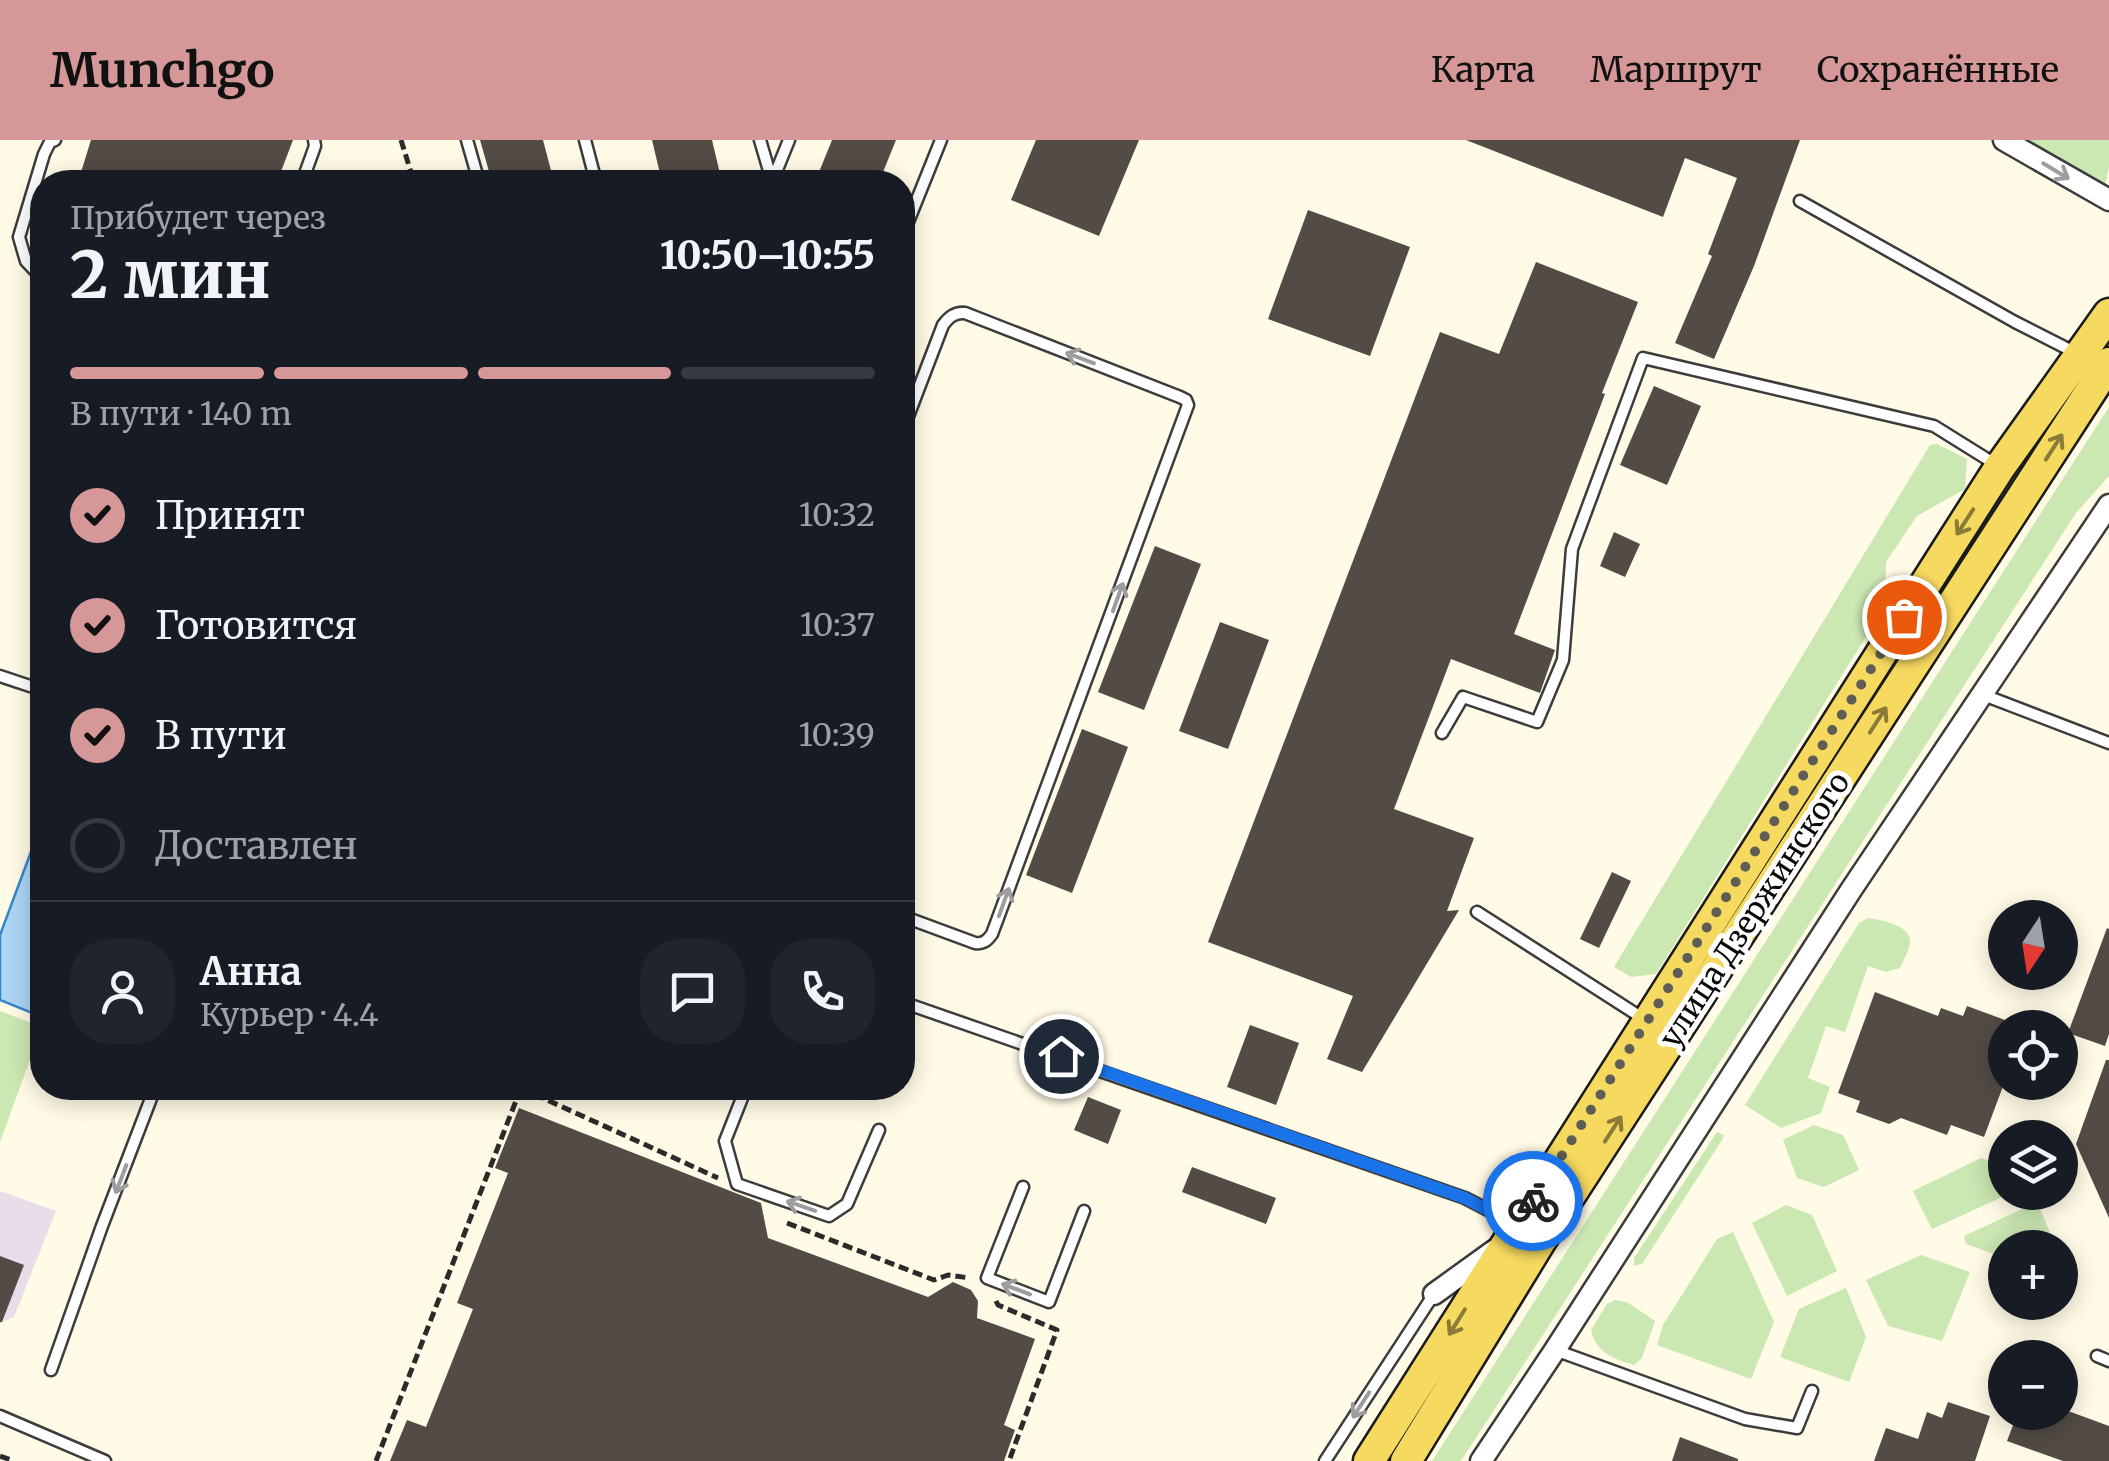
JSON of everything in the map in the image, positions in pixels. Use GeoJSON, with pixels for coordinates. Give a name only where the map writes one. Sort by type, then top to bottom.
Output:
{"type":"FeatureCollection","features":[{"type":"Feature","properties":{"kind":"main road","name":"улица Дзержинского"},"geometry":{"type":"LineString","coordinates":[[1369,1461],[2000,467],[2109,314]]}},
{"type":"Feature","properties":{"kind":"main road","name":"улица Дзержинского"},"geometry":{"type":"LineString","coordinates":[[1406,1461],[1541,1240],[2109,363]]}},
{"type":"Feature","properties":{"kind":"street"},"geometry":{"type":"LineString","coordinates":[[2004,140],[2109,200]]}},
{"type":"Feature","properties":{"kind":"street"},"geometry":{"type":"LineString","coordinates":[[1480,1461],[1980,694],[2106,519]]}},
{"type":"Feature","properties":{"kind":"street"},"geometry":{"type":"LineString","coordinates":[[1434,1294],[1514,1233]]}},
{"type":"Feature","properties":{"kind":"lane"},"geometry":{"type":"LineString","coordinates":[[39,170],[54,140]]}},
{"type":"Feature","properties":{"kind":"lane"},"geometry":{"type":"LineString","coordinates":[[306,170],[314,140]]}},
{"type":"Feature","properties":{"kind":"lane"},"geometry":{"type":"LineString","coordinates":[[467,140],[476,170]]}},
{"type":"Feature","properties":{"kind":"lane"},"geometry":{"type":"LineString","coordinates":[[585,140],[593,170]]}},
{"type":"Feature","properties":{"kind":"lane"},"geometry":{"type":"LineString","coordinates":[[760,140],[769,170]]}},
{"type":"Feature","properties":{"kind":"lane"},"geometry":{"type":"LineString","coordinates":[[777,170],[789,140]]}},
{"type":"Feature","properties":{"kind":"lane"},"geometry":{"type":"LineString","coordinates":[[915,203],[940,140]]}},
{"type":"Feature","properties":{"kind":"lane"},"geometry":{"type":"LineString","coordinates":[[30,200],[19,237],[30,265]]}},
{"type":"Feature","properties":{"kind":"lane"},"geometry":{"type":"LineString","coordinates":[[1800,202],[2079,354]]}},
{"type":"Feature","properties":{"kind":"lane"},"geometry":{"type":"LineString","coordinates":[[915,399],[944,325],[958,312],[1180,397],[1188,405],[992,934],[987,940],[974,943],[915,921]]}},
{"type":"Feature","properties":{"kind":"lane"},"geometry":{"type":"LineString","coordinates":[[1442,733],[1464,697],[1537,722],[1563,660],[1572,549],[1642,358],[1934,426],[2000,467]]}},
{"type":"Feature","properties":{"kind":"lane"},"geometry":{"type":"LineString","coordinates":[[0,676],[30,686]]}},
{"type":"Feature","properties":{"kind":"lane"},"geometry":{"type":"LineString","coordinates":[[1980,694],[2109,743]]}},
{"type":"Feature","properties":{"kind":"lane"},"geometry":{"type":"LineString","coordinates":[[1478,912],[1648,1021]]}},
{"type":"Feature","properties":{"kind":"lane"},"geometry":{"type":"LineString","coordinates":[[915,1007],[1465,1198],[1514,1233]]}},
{"type":"Feature","properties":{"kind":"lane"},"geometry":{"type":"LineString","coordinates":[[52,1370],[151,1100]]}},
{"type":"Feature","properties":{"kind":"lane"},"geometry":{"type":"LineString","coordinates":[[741,1100],[725,1141],[737,1184],[829,1216],[847,1204],[879,1130]]}},
{"type":"Feature","properties":{"kind":"lane"},"geometry":{"type":"LineString","coordinates":[[1023,1187],[987,1278],[1049,1302],[1084,1211]]}},
{"type":"Feature","properties":{"kind":"lane"},"geometry":{"type":"LineString","coordinates":[[1325,1461],[1434,1294]]}},
{"type":"Feature","properties":{"kind":"lane"},"geometry":{"type":"LineString","coordinates":[[1555,1350],[1769,1425],[1797,1428],[1812,1391]]}},
{"type":"Feature","properties":{"kind":"lane"},"geometry":{"type":"LineString","coordinates":[[2097,1356],[2109,1362]]}},
{"type":"Feature","properties":{"kind":"lane"},"geometry":{"type":"LineString","coordinates":[[0,1416],[106,1461]]}},
{"type":"Feature","properties":{"kind":"path"},"geometry":{"type":"LineString","coordinates":[[400,140],[410,170]]}},
{"type":"Feature","properties":{"kind":"path"},"geometry":{"type":"LineString","coordinates":[[376,1461],[516,1100]]}},
{"type":"Feature","properties":{"kind":"path"},"geometry":{"type":"LineString","coordinates":[[548,1100],[718,1177]]}},
{"type":"Feature","properties":{"kind":"path"},"geometry":{"type":"LineString","coordinates":[[782,1220],[934,1280],[967,1276],[977,1282]]}},
{"type":"Feature","properties":{"kind":"path"},"geometry":{"type":"LineString","coordinates":[[992,1296],[998,1306],[1058,1330],[1008,1461]]}},
{"type":"Feature","properties":{"kind":"path"},"geometry":{"type":"LineString","coordinates":[[0,1456],[14,1461]]}},
{"type":"Feature","properties":{"kind":"shaded area"},"geometry":{"type":"Polygon","coordinates":[[[0,1191],[56,1211],[14,1317],[0,1323],[0,1191]]]}},
{"type":"Feature","properties":{"kind":"green space"},"geometry":{"type":"Polygon","coordinates":[[[2016,140],[2109,140],[2104,191],[2016,140]]]}},
{"type":"Feature","properties":{"kind":"green space"},"geometry":{"type":"Polygon","coordinates":[[[2109,407],[2109,476],[2076,513],[1461,1461],[1432,1461],[2109,407]]]}},
{"type":"Feature","properties":{"kind":"green space"},"geometry":{"type":"Polygon","coordinates":[[[1937,444],[1967,459],[1965,489],[1917,516],[1886,562],[1885,606],[1656,974],[1631,977],[1614,967],[1930,445],[1937,444]]]}},
{"type":"Feature","properties":{"kind":"green space"},"geometry":{"type":"Polygon","coordinates":[[[1868,918],[1895,924],[1906,932],[1910,943],[1907,953],[1900,968],[1886,972],[1868,966],[1845,1032],[1826,1026],[1808,1078],[1830,1087],[1821,1113],[1781,1128],[1745,1105],[1859,923],[1868,918]]]}},
{"type":"Feature","properties":{"kind":"green space"},"geometry":{"type":"Polygon","coordinates":[[[0,1011],[30,1022],[30,1060],[0,1142],[0,1011]]]}},
{"type":"Feature","properties":{"kind":"green space"},"geometry":{"type":"Polygon","coordinates":[[[1814,1125],[1843,1135],[1859,1170],[1824,1187],[1797,1178],[1783,1140],[1814,1125]]]}},
{"type":"Feature","properties":{"kind":"green space"},"geometry":{"type":"Polygon","coordinates":[[[1717,1132],[1724,1135],[1722,1140],[1642,1264],[1634,1266],[1634,1258],[1717,1132]]]}},
{"type":"Feature","properties":{"kind":"green space"},"geometry":{"type":"Polygon","coordinates":[[[1981,1158],[1988,1160],[1988,1203],[1932,1229],[1913,1191],[1981,1158]]]}},
{"type":"Feature","properties":{"kind":"green space"},"geometry":{"type":"Polygon","coordinates":[[[1786,1205],[1812,1215],[1837,1271],[1787,1296],[1752,1223],[1786,1205]]]}},
{"type":"Feature","properties":{"kind":"green space"},"geometry":{"type":"Polygon","coordinates":[[[2020,1210],[2040,1210],[2049,1230],[1988,1230],[1988,1252],[1966,1244],[1964,1236],[2020,1210]]]}},
{"type":"Feature","properties":{"kind":"green space"},"geometry":{"type":"Polygon","coordinates":[[[1733,1232],[1774,1322],[1751,1379],[1657,1345],[1663,1325],[1717,1239],[1733,1232]]]}},
{"type":"Feature","properties":{"kind":"green space"},"geometry":{"type":"Polygon","coordinates":[[[1921,1255],[1970,1272],[1942,1341],[1888,1326],[1866,1280],[1921,1255]]]}},
{"type":"Feature","properties":{"kind":"green space"},"geometry":{"type":"Polygon","coordinates":[[[1846,1288],[1866,1337],[1849,1382],[1780,1357],[1799,1309],[1846,1288]]]}},
{"type":"Feature","properties":{"kind":"green space"},"geometry":{"type":"Polygon","coordinates":[[[1615,1300],[1627,1302],[1655,1321],[1642,1358],[1634,1365],[1602,1350],[1593,1338],[1591,1330],[1607,1304],[1615,1300]]]}},
{"type":"Feature","properties":{"kind":"water"},"geometry":{"type":"Polygon","coordinates":[[[30,854],[30,1012],[0,1000],[0,935],[30,854]]]}},
{"type":"Feature","properties":{"kind":"building"},"geometry":{"type":"Polygon","coordinates":[[[91,140],[293,140],[282,170],[82,170],[91,140]]]}},
{"type":"Feature","properties":{"kind":"building"},"geometry":{"type":"Polygon","coordinates":[[[480,140],[543,140],[551,170],[489,170],[480,140]]]}},
{"type":"Feature","properties":{"kind":"building"},"geometry":{"type":"Polygon","coordinates":[[[652,140],[712,140],[719,170],[659,170],[652,140]]]}},
{"type":"Feature","properties":{"kind":"building"},"geometry":{"type":"Polygon","coordinates":[[[832,140],[896,140],[884,170],[820,170],[832,140]]]}},
{"type":"Feature","properties":{"kind":"building"},"geometry":{"type":"Polygon","coordinates":[[[1036,140],[1139,140],[1099,236],[1011,200],[1036,140]]]}},
{"type":"Feature","properties":{"kind":"building"},"geometry":{"type":"Polygon","coordinates":[[[1466,140],[1800,140],[1754,266],[1714,359],[1675,343],[1712,256],[1708,254],[1737,178],[1685,158],[1663,217],[1466,140]]]}},
{"type":"Feature","properties":{"kind":"building"},"geometry":{"type":"Polygon","coordinates":[[[1308,210],[1410,247],[1370,356],[1268,319],[1308,210]]]}},
{"type":"Feature","properties":{"kind":"building"},"geometry":{"type":"Polygon","coordinates":[[[1536,262],[1638,302],[1514,634],[1555,650],[1540,693],[1451,659],[1394,809],[1474,838],[1447,911],[1459,910],[1362,1072],[1327,1059],[1353,996],[1208,942],[1440,332],[1499,354],[1536,262]]]}},
{"type":"Feature","properties":{"kind":"building"},"geometry":{"type":"Polygon","coordinates":[[[1654,386],[1701,406],[1667,485],[1620,465],[1654,386]]]}},
{"type":"Feature","properties":{"kind":"building"},"geometry":{"type":"Polygon","coordinates":[[[1614,532],[1640,544],[1625,577],[1600,566],[1614,532]]]}},
{"type":"Feature","properties":{"kind":"building"},"geometry":{"type":"Polygon","coordinates":[[[1155,546],[1201,564],[1144,710],[1098,692],[1155,546]]]}},
{"type":"Feature","properties":{"kind":"building"},"geometry":{"type":"Polygon","coordinates":[[[1220,622],[1269,640],[1228,749],[1179,731],[1220,622]]]}},
{"type":"Feature","properties":{"kind":"building"},"geometry":{"type":"Polygon","coordinates":[[[1082,729],[1128,747],[1072,893],[1026,875],[1082,729]]]}},
{"type":"Feature","properties":{"kind":"building"},"geometry":{"type":"Polygon","coordinates":[[[1612,872],[1631,881],[1599,948],[1580,939],[1612,872]]]}},
{"type":"Feature","properties":{"kind":"building"},"geometry":{"type":"Polygon","coordinates":[[[2107,928],[2109,1034],[2105,1046],[2078,1037],[2077,1010],[2107,928]]]}},
{"type":"Feature","properties":{"kind":"building"},"geometry":{"type":"Polygon","coordinates":[[[1875,992],[1938,1016],[1941,1008],[1963,1016],[1967,1006],[1988,1014],[1988,1100],[1998,1100],[1984,1137],[1951,1125],[1947,1135],[1901,1118],[1889,1124],[1856,1112],[1860,1101],[1838,1093],[1875,992]]]}},
{"type":"Feature","properties":{"kind":"building"},"geometry":{"type":"Polygon","coordinates":[[[1250,1025],[1299,1043],[1276,1105],[1227,1087],[1250,1025]]]}},
{"type":"Feature","properties":{"kind":"building"},"geometry":{"type":"Polygon","coordinates":[[[2109,1060],[2109,1218],[2078,1148],[2078,1138],[2109,1060]]]}},
{"type":"Feature","properties":{"kind":"building"},"geometry":{"type":"Polygon","coordinates":[[[1088,1097],[1121,1110],[1108,1144],[1074,1130],[1088,1097]]]}},
{"type":"Feature","properties":{"kind":"building"},"geometry":{"type":"Polygon","coordinates":[[[519,1108],[761,1203],[768,1238],[928,1297],[953,1282],[971,1290],[978,1301],[977,1318],[1035,1339],[1004,1425],[1015,1430],[1004,1461],[390,1461],[407,1420],[426,1427],[473,1309],[457,1303],[508,1173],[495,1168],[519,1108]]]}},
{"type":"Feature","properties":{"kind":"building"},"geometry":{"type":"Polygon","coordinates":[[[1192,1167],[1276,1198],[1266,1224],[1182,1192],[1192,1167]]]}},
{"type":"Feature","properties":{"kind":"building"},"geometry":{"type":"Polygon","coordinates":[[[0,1256],[24,1265],[2,1322],[0,1322],[0,1256]]]}},
{"type":"Feature","properties":{"kind":"building"},"geometry":{"type":"Polygon","coordinates":[[[1948,1402],[1988,1415],[1975,1461],[1874,1461],[1886,1428],[1918,1439],[1927,1412],[1942,1418],[1948,1402]]]}},
{"type":"Feature","properties":{"kind":"building"},"geometry":{"type":"Polygon","coordinates":[[[2078,1415],[2109,1426],[2109,1461],[2063,1461],[2007,1441],[2011,1430],[2078,1430],[2078,1415]]]}},
{"type":"Feature","properties":{"kind":"building"},"geometry":{"type":"Polygon","coordinates":[[[1680,1437],[1738,1459],[1738,1461],[1672,1461],[1680,1437]]]}},
{"type":"Feature","properties":{"kind":"way so far"},"geometry":{"type":"LineString","coordinates":[[1533,1201],[1904,617]]}},
{"type":"Feature","properties":{"kind":"route"},"geometry":{"type":"LineString","coordinates":[[1061,1056],[1465,1198],[1518,1226],[1533,1201]]}}]}
